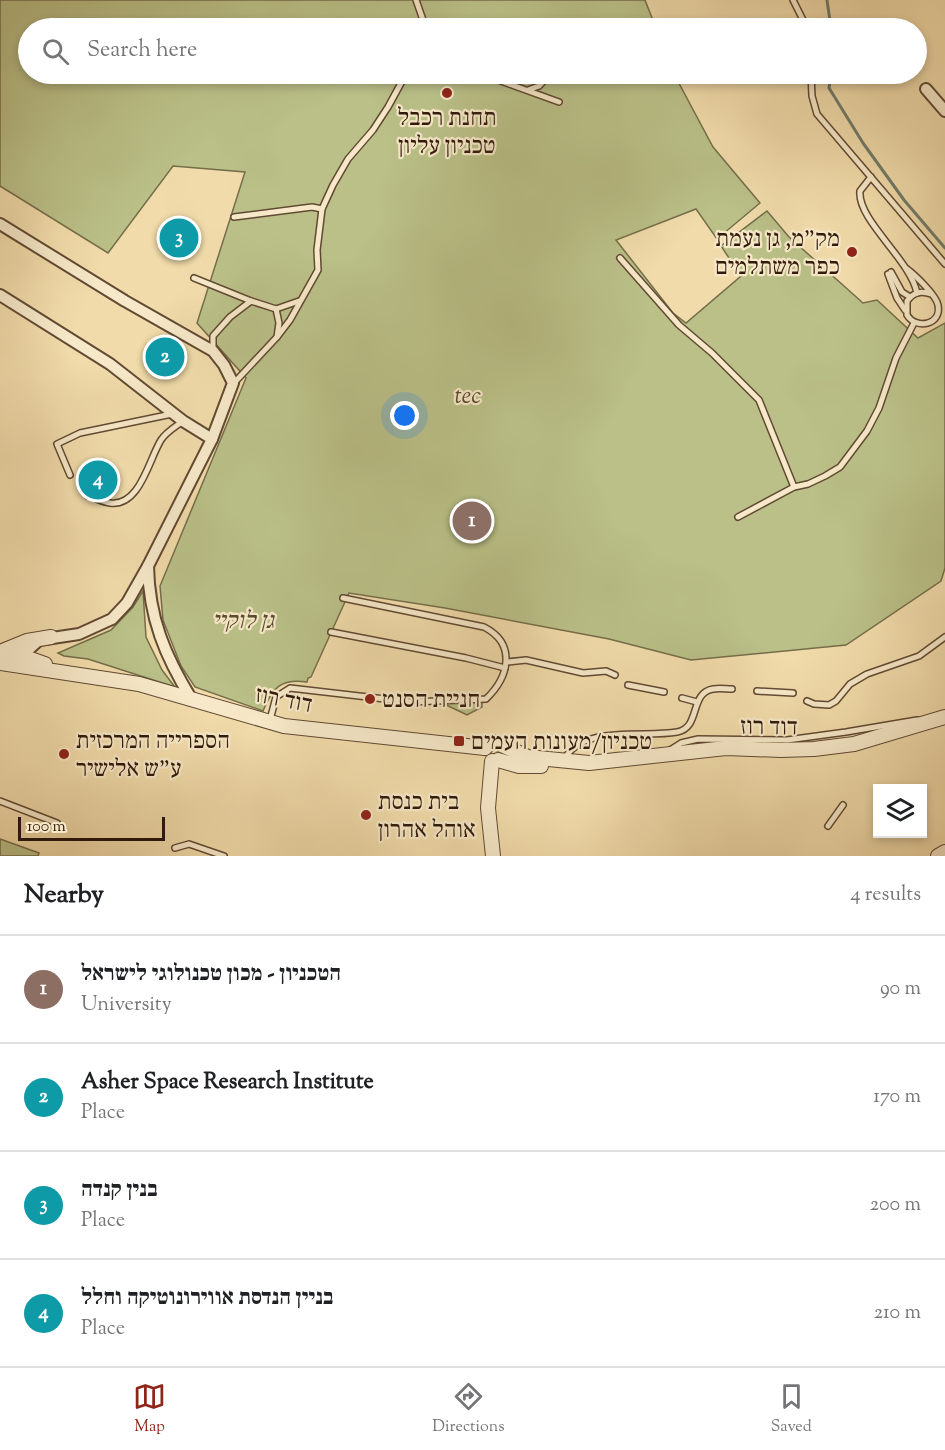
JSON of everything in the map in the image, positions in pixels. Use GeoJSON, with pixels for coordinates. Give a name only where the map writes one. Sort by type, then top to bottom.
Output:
{"type":"FeatureCollection","features":[{"type":"Feature","properties":{"kind":"street"},"geometry":{"type":"LineString","coordinates":[[926,89],[945,111]]}},
{"type":"Feature","properties":{"kind":"street"},"geometry":{"type":"LineString","coordinates":[[0,224],[125,301],[213,351],[225,365],[233,383],[212,439],[127,603],[112,620],[79,634],[27,641],[0,653]]}},
{"type":"Feature","properties":{"kind":"street"},"geometry":{"type":"LineString","coordinates":[[0,295],[110,364],[183,422],[212,439]]}},
{"type":"Feature","properties":{"kind":"street"},"geometry":{"type":"LineString","coordinates":[[148,566],[148,591],[156,627],[171,666],[192,700]]}},
{"type":"Feature","properties":{"kind":"street"},"geometry":{"type":"LineString","coordinates":[[24,662],[30,646],[39,640],[51,637]]}},
{"type":"Feature","properties":{"kind":"street","name":"דוד רוז"},"geometry":{"type":"LineString","coordinates":[[0,653],[24,662],[139,684],[284,726],[485,748],[489,743],[495,742],[497,756],[589,763],[726,748],[781,750],[854,744],[939,718]]}},
{"type":"Feature","properties":{"kind":"street","name":"דוד רוז"},"geometry":{"type":"LineString","coordinates":[[0,663],[24,662]]}},
{"type":"Feature","properties":{"kind":"street"},"geometry":{"type":"LineString","coordinates":[[493,856],[488,808],[497,756]]}},
{"type":"Feature","properties":{"kind":"street"},"geometry":{"type":"LineString","coordinates":[[938,856],[945,852]]}},
{"type":"Feature","properties":{"kind":"lane"},"geometry":{"type":"LineString","coordinates":[[416,0],[422,18]]}},
{"type":"Feature","properties":{"kind":"lane"},"geometry":{"type":"LineString","coordinates":[[793,0],[803,18]]}},
{"type":"Feature","properties":{"kind":"lane"},"geometry":{"type":"LineString","coordinates":[[233,383],[290,320],[318,270],[316,250],[322,208],[348,159],[378,122],[400,84]]}},
{"type":"Feature","properties":{"kind":"lane"},"geometry":{"type":"LineString","coordinates":[[511,84],[559,102]]}},
{"type":"Feature","properties":{"kind":"lane"},"geometry":{"type":"LineString","coordinates":[[527,90],[540,84]]}},
{"type":"Feature","properties":{"kind":"lane"},"geometry":{"type":"LineString","coordinates":[[811,84],[817,114],[945,264]]}},
{"type":"Feature","properties":{"kind":"lane"},"geometry":{"type":"LineString","coordinates":[[871,177],[860,191],[864,209],[907,269],[917,293]]}},
{"type":"Feature","properties":{"kind":"lane"},"geometry":{"type":"LineString","coordinates":[[234,217],[312,207],[322,208]]}},
{"type":"Feature","properties":{"kind":"lane"},"geometry":{"type":"LineString","coordinates":[[620,258],[679,325],[712,353],[759,400],[794,487]]}},
{"type":"Feature","properties":{"kind":"lane"},"geometry":{"type":"LineString","coordinates":[[907,269],[937,302],[938,312],[929,324],[919,325],[909,318],[894,292],[889,273],[902,292],[910,297]]}},
{"type":"Feature","properties":{"kind":"lane"},"geometry":{"type":"LineString","coordinates":[[194,278],[276,309],[299,302]]}},
{"type":"Feature","properties":{"kind":"lane"},"geometry":{"type":"LineString","coordinates":[[905,310],[906,302],[910,297],[922,291],[931,294]]}},
{"type":"Feature","properties":{"kind":"lane"},"geometry":{"type":"LineString","coordinates":[[213,351],[213,336],[230,317],[252,301]]}},
{"type":"Feature","properties":{"kind":"lane"},"geometry":{"type":"LineString","coordinates":[[276,309],[279,323],[277,336]]}},
{"type":"Feature","properties":{"kind":"lane"},"geometry":{"type":"LineString","coordinates":[[738,517],[794,487],[808,484],[825,476],[840,466],[854,450],[879,408],[896,358],[914,323]]}},
{"type":"Feature","properties":{"kind":"lane"},"geometry":{"type":"LineString","coordinates":[[70,475],[57,444],[80,434],[173,414]]}},
{"type":"Feature","properties":{"kind":"lane"},"geometry":{"type":"LineString","coordinates":[[88,496],[111,503],[121,502],[132,495],[140,486],[162,437],[183,422]]}},
{"type":"Feature","properties":{"kind":"lane"},"geometry":{"type":"LineString","coordinates":[[270,722],[276,697],[290,688],[411,702],[486,699],[500,682],[506,665],[506,653],[496,633],[484,627],[343,598]]}},
{"type":"Feature","properties":{"kind":"lane"},"geometry":{"type":"LineString","coordinates":[[331,632],[506,665],[526,660],[583,673],[606,671],[615,675]]}},
{"type":"Feature","properties":{"kind":"lane"},"geometry":{"type":"LineString","coordinates":[[807,701],[829,705],[836,701],[850,684],[867,674],[919,657],[945,638]]}},
{"type":"Feature","properties":{"kind":"lane"},"geometry":{"type":"LineString","coordinates":[[628,685],[664,692]]}},
{"type":"Feature","properties":{"kind":"lane"},"geometry":{"type":"LineString","coordinates":[[564,761],[569,749],[585,741],[625,734],[684,730],[692,722],[697,702],[707,691],[732,689]]}},
{"type":"Feature","properties":{"kind":"lane"},"geometry":{"type":"LineString","coordinates":[[757,691],[793,693]]}},
{"type":"Feature","properties":{"kind":"lane"},"geometry":{"type":"LineString","coordinates":[[682,698],[697,702]]}},
{"type":"Feature","properties":{"kind":"lane"},"geometry":{"type":"LineString","coordinates":[[0,801],[57,823]]}},
{"type":"Feature","properties":{"kind":"lane"},"geometry":{"type":"LineString","coordinates":[[828,826],[843,805]]}},
{"type":"Feature","properties":{"kind":"lane"},"geometry":{"type":"LineString","coordinates":[[175,848],[189,844],[224,856]]}},
{"type":"Feature","properties":{"kind":"green space","name":"tec"},"geometry":{"type":"Polygon","coordinates":[[[0,0],[645,0],[652,18],[18,18],[18,84],[679,84],[713,147],[760,203],[717,239],[696,209],[616,240],[673,313],[686,323],[741,276],[721,246],[767,211],[789,237],[863,303],[877,300],[918,338],[945,323],[945,568],[941,581],[846,645],[691,660],[609,639],[445,608],[349,593],[311,677],[307,682],[290,682],[279,686],[270,696],[263,711],[195,687],[181,666],[163,620],[160,586],[246,378],[197,323],[245,172],[173,166],[108,253],[0,186],[0,0]]]}},
{"type":"Feature","properties":{"kind":"green space"},"geometry":{"type":"Polygon","coordinates":[[[143,591],[146,637],[162,670],[175,687],[88,659],[58,653],[111,630],[133,607],[143,591]]]}},
{"type":"Feature","properties":{"kind":"green space"},"geometry":{"type":"Polygon","coordinates":[[[482,702],[482,707],[467,715],[442,703],[482,702]]]}},
{"type":"Feature","properties":{"kind":"green space"},"geometry":{"type":"Polygon","coordinates":[[[0,839],[39,853],[38,856],[0,856],[0,839]]]}},
{"type":"Feature","properties":{"kind":"waterway"},"geometry":{"type":"LineString","coordinates":[[827,0],[830,18]]}},
{"type":"Feature","properties":{"kind":"waterway"},"geometry":{"type":"LineString","coordinates":[[830,84],[829,88],[863,143],[904,200],[945,248]]}},
{"type":"Feature","properties":{"kind":"place","name":"תחנת רכבל טכניון עליון"},"geometry":{"type":"Point","coordinates":[447,93]}},
{"type":"Feature","properties":{"kind":"place","name":"בנין קנדה"},"geometry":{"type":"Point","coordinates":[179,238]}},
{"type":"Feature","properties":{"kind":"place","name":"מק\"מ, גן נעמת כפר משתלמים"},"geometry":{"type":"Point","coordinates":[852,252]}},
{"type":"Feature","properties":{"kind":"place","name":"Asher Space Research Institute"},"geometry":{"type":"Point","coordinates":[165,357]}},
{"type":"Feature","properties":{"kind":"place","name":"בניין הנדסת אווירונוטיקה וחלל"},"geometry":{"type":"Point","coordinates":[98,480]}},
{"type":"Feature","properties":{"kind":"place","name":"הטכניון - מכון טכנולוגי לישראל"},"geometry":{"type":"Point","coordinates":[472,521]}},
{"type":"Feature","properties":{"kind":"place","name":"חניית הסנט"},"geometry":{"type":"Point","coordinates":[370,699]}},
{"type":"Feature","properties":{"kind":"place","name":"טכניון/מעונות העמים"},"geometry":{"type":"Point","coordinates":[459,741]}},
{"type":"Feature","properties":{"kind":"place","name":"הספרייה המרכזית ע\"ש אלישיר"},"geometry":{"type":"Point","coordinates":[64,754]}},
{"type":"Feature","properties":{"kind":"place","name":"בית כנסת אוהל אהרון"},"geometry":{"type":"Point","coordinates":[366,815]}},
{"type":"Feature","properties":{"kind":"park label","name":"גן לוקיי"},"geometry":{"type":"Point","coordinates":[243,620]}}]}
